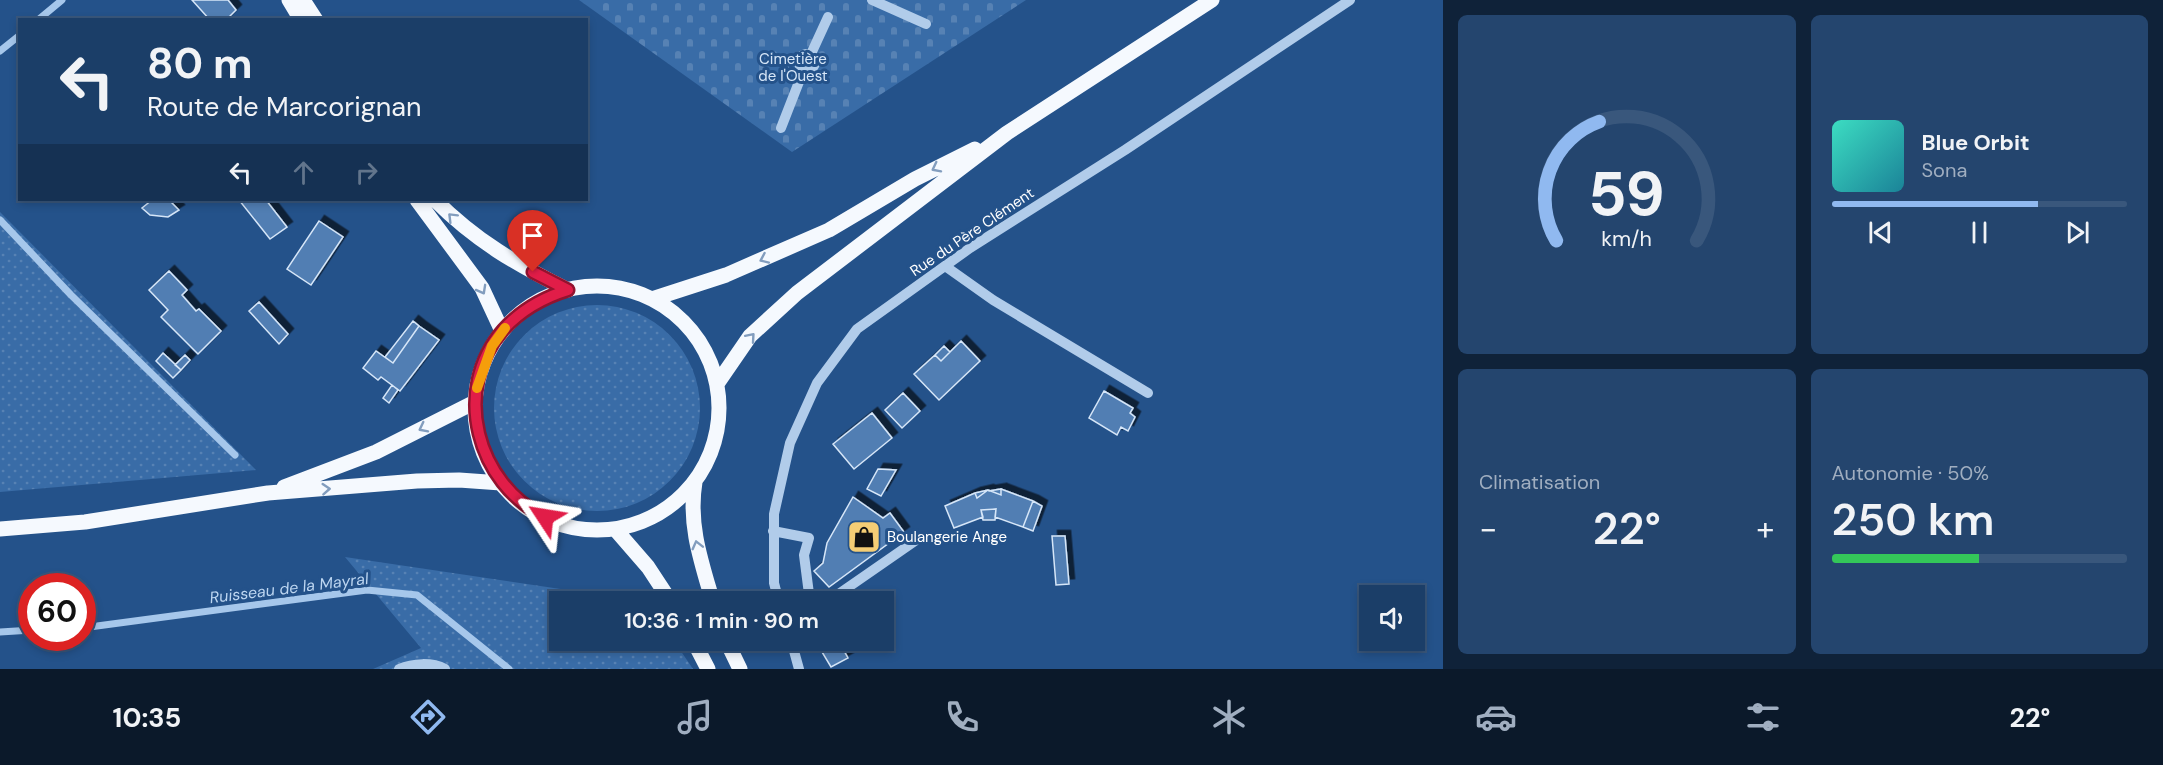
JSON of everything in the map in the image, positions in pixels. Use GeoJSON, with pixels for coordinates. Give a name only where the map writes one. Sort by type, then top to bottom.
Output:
{"type":"FeatureCollection","features":[{"type":"Feature","properties":{"kind":"main road"},"geometry":{"type":"LineString","coordinates":[[289,0],[300,18]]}},
{"type":"Feature","properties":{"kind":"main road"},"geometry":{"type":"LineString","coordinates":[[303,0],[315,18]]}},
{"type":"Feature","properties":{"kind":"main road"},"geometry":{"type":"LineString","coordinates":[[717,384],[750,336],[797,293],[1007,133],[1212,0]]}},
{"type":"Feature","properties":{"kind":"main road"},"geometry":{"type":"LineString","coordinates":[[652,299],[726,275],[829,230],[915,179],[1007,133]]}},
{"type":"Feature","properties":{"kind":"main road"},"geometry":{"type":"LineString","coordinates":[[418,201],[482,288],[501,332]]}},
{"type":"Feature","properties":{"kind":"main road"},"geometry":{"type":"LineString","coordinates":[[436,201],[463,227],[505,258],[568,290]]}},
{"type":"Feature","properties":{"kind":"main road"},"geometry":{"type":"LineString","coordinates":[[606,286],[652,299],[683,322],[700,342],[717,384],[718,426],[710,456],[696,480],[666,509],[643,521],[615,529],[590,530],[560,524],[530,510],[501,483],[481,446],[476,423],[475,402],[482,368],[501,332],[526,309],[545,297],[568,290],[606,286]]}},
{"type":"Feature","properties":{"kind":"main road"},"geometry":{"type":"LineString","coordinates":[[268,493],[376,452],[475,402]]}},
{"type":"Feature","properties":{"kind":"main road"},"geometry":{"type":"LineString","coordinates":[[0,529],[85,522],[268,493],[417,481],[459,480],[501,483]]}},
{"type":"Feature","properties":{"kind":"main road"},"geometry":{"type":"LineString","coordinates":[[696,480],[691,507],[693,528],[710,591]]}},
{"type":"Feature","properties":{"kind":"main road"},"geometry":{"type":"LineString","coordinates":[[615,529],[648,567],[664,591]]}},
{"type":"Feature","properties":{"kind":"main road"},"geometry":{"type":"LineString","coordinates":[[699,651],[708,669]]}},
{"type":"Feature","properties":{"kind":"main road"},"geometry":{"type":"LineString","coordinates":[[731,651],[740,669]]}},
{"type":"Feature","properties":{"kind":"street"},"geometry":{"type":"LineString","coordinates":[[872,0],[926,24]]}},
{"type":"Feature","properties":{"kind":"street","name":"Rue du Père Clément"},"geometry":{"type":"LineString","coordinates":[[776,591],[774,514],[790,443],[817,383],[857,328],[945,266],[1350,0]]}},
{"type":"Feature","properties":{"kind":"street"},"geometry":{"type":"LineString","coordinates":[[781,128],[804,69],[800,66],[802,56],[811,54],[828,17]]}},
{"type":"Feature","properties":{"kind":"street"},"geometry":{"type":"LineString","coordinates":[[945,266],[993,300],[1148,393]]}},
{"type":"Feature","properties":{"kind":"street"},"geometry":{"type":"LineString","coordinates":[[774,531],[808,538],[804,555],[808,591]]}},
{"type":"Feature","properties":{"kind":"street"},"geometry":{"type":"LineString","coordinates":[[843,591],[915,541]]}},
{"type":"Feature","properties":{"kind":"street"},"geometry":{"type":"LineString","coordinates":[[794,651],[799,669]]}},
{"type":"Feature","properties":{"kind":"street"},"geometry":{"type":"LineString","coordinates":[[399,669],[408,665],[437,664],[445,669]]}},
{"type":"Feature","properties":{"kind":"green space","name":"Cimetière de l'Ouest"},"geometry":{"type":"Polygon","coordinates":[[[579,0],[1026,0],[792,152],[579,0]]]}},
{"type":"Feature","properties":{"kind":"green space"},"geometry":{"type":"Polygon","coordinates":[[[0,212],[256,470],[0,492],[0,212]]]}},
{"type":"Feature","properties":{"kind":"green space"},"geometry":{"type":"Polygon","coordinates":[[[607,305],[637,312],[663,328],[677,342],[693,368],[699,388],[699,428],[693,448],[677,474],[663,488],[637,504],[617,510],[587,511],[557,504],[531,488],[517,474],[501,448],[495,428],[494,398],[501,368],[517,342],[531,328],[557,312],[577,306],[607,305]]]}},
{"type":"Feature","properties":{"kind":"green space"},"geometry":{"type":"Polygon","coordinates":[[[345,557],[574,591],[549,591],[549,651],[681,651],[693,669],[373,669],[421,648],[345,557]]]}},
{"type":"Feature","properties":{"kind":"building"},"geometry":{"type":"Polygon","coordinates":[[[192,0],[228,0],[236,10],[228,18],[208,18],[192,0]]]}},
{"type":"Feature","properties":{"kind":"building"},"geometry":{"type":"Polygon","coordinates":[[[151,201],[170,201],[179,210],[168,217],[150,215],[142,208],[151,201]]]}},
{"type":"Feature","properties":{"kind":"building"},"geometry":{"type":"Polygon","coordinates":[[[240,201],[267,201],[287,227],[270,239],[240,201]]]}},
{"type":"Feature","properties":{"kind":"building"},"geometry":{"type":"Polygon","coordinates":[[[319,221],[343,237],[311,285],[287,269],[319,221]]]}},
{"type":"Feature","properties":{"kind":"building"},"geometry":{"type":"Polygon","coordinates":[[[169,271],[187,290],[182,295],[196,311],[199,309],[221,331],[198,354],[161,317],[168,310],[149,290],[169,271]]]}},
{"type":"Feature","properties":{"kind":"building"},"geometry":{"type":"Polygon","coordinates":[[[259,302],[288,334],[279,344],[249,311],[259,302]]]}},
{"type":"Feature","properties":{"kind":"building"},"geometry":{"type":"Polygon","coordinates":[[[413,321],[419,326],[393,363],[385,357],[413,321]]]}},
{"type":"Feature","properties":{"kind":"building"},"geometry":{"type":"Polygon","coordinates":[[[419,326],[439,340],[400,391],[381,377],[378,380],[363,368],[376,351],[393,363],[419,326]]]}},
{"type":"Feature","properties":{"kind":"building"},"geometry":{"type":"Polygon","coordinates":[[[961,341],[980,361],[939,400],[914,374],[935,355],[941,361],[961,341]]]}},
{"type":"Feature","properties":{"kind":"building"},"geometry":{"type":"Polygon","coordinates":[[[944,346],[950,352],[941,361],[935,355],[944,346]]]}},
{"type":"Feature","properties":{"kind":"building"},"geometry":{"type":"Polygon","coordinates":[[[163,353],[181,370],[173,378],[156,361],[163,353]]]}},
{"type":"Feature","properties":{"kind":"building"},"geometry":{"type":"Polygon","coordinates":[[[185,355],[190,360],[181,370],[175,365],[185,355]]]}},
{"type":"Feature","properties":{"kind":"building"},"geometry":{"type":"Polygon","coordinates":[[[392,385],[398,390],[389,403],[383,398],[392,385]]]}},
{"type":"Feature","properties":{"kind":"building"},"geometry":{"type":"Polygon","coordinates":[[[1104,391],[1133,408],[1130,413],[1135,417],[1128,431],[1121,427],[1117,435],[1089,418],[1104,391]]]}},
{"type":"Feature","properties":{"kind":"building"},"geometry":{"type":"Polygon","coordinates":[[[903,393],[920,411],[902,428],[885,410],[903,393]]]}},
{"type":"Feature","properties":{"kind":"building"},"geometry":{"type":"Polygon","coordinates":[[[872,413],[892,438],[854,469],[833,444],[872,413]]]}},
{"type":"Feature","properties":{"kind":"building"},"geometry":{"type":"Polygon","coordinates":[[[878,469],[896,470],[881,496],[867,489],[878,469]]]}},
{"type":"Feature","properties":{"kind":"building"},"geometry":{"type":"Polygon","coordinates":[[[1001,489],[1033,501],[1023,527],[995,517],[996,509],[981,510],[983,517],[954,528],[945,506],[975,493],[977,498],[988,490],[1001,495],[1001,489]]]}},
{"type":"Feature","properties":{"kind":"building"},"geometry":{"type":"Polygon","coordinates":[[[1001,489],[1001,495],[990,491],[1001,489]]]}},
{"type":"Feature","properties":{"kind":"building"},"geometry":{"type":"Polygon","coordinates":[[[988,490],[977,498],[975,493],[988,490]]]}},
{"type":"Feature","properties":{"kind":"building","name":"Boulangerie Ange"},"geometry":{"type":"Polygon","coordinates":[[[853,497],[883,518],[890,513],[904,532],[829,587],[814,571],[823,563],[827,543],[853,497]]]}},
{"type":"Feature","properties":{"kind":"building"},"geometry":{"type":"Polygon","coordinates":[[[1033,501],[1042,506],[1033,531],[1023,527],[1033,501]]]}},
{"type":"Feature","properties":{"kind":"building"},"geometry":{"type":"Polygon","coordinates":[[[996,509],[995,520],[983,520],[981,510],[996,509]]]}},
{"type":"Feature","properties":{"kind":"building"},"geometry":{"type":"Polygon","coordinates":[[[1052,536],[1065,536],[1069,584],[1056,585],[1052,536]]]}},
{"type":"Feature","properties":{"kind":"building"},"geometry":{"type":"Polygon","coordinates":[[[844,651],[848,658],[831,667],[822,652],[844,651]]]}},
{"type":"Feature","properties":{"kind":"waterway"},"geometry":{"type":"LineString","coordinates":[[40,18],[62,0]]}},
{"type":"Feature","properties":{"kind":"waterway"},"geometry":{"type":"LineString","coordinates":[[0,51],[18,37]]}},
{"type":"Feature","properties":{"kind":"waterway"},"geometry":{"type":"LineString","coordinates":[[0,220],[71,295],[235,455]]}},
{"type":"Feature","properties":{"kind":"waterway","name":"Ruisseau de la Mayral"},"geometry":{"type":"LineString","coordinates":[[96,626],[367,590],[417,595],[509,669]]}},
{"type":"Feature","properties":{"kind":"waterway","name":"Ruisseau de la Mayral"},"geometry":{"type":"LineString","coordinates":[[0,632],[18,631]]}},
{"type":"Feature","properties":{"kind":"slow traffic"},"geometry":{"type":"LineString","coordinates":[[477,388],[482,368],[492,346],[505,328]]}},
{"type":"Feature","properties":{"kind":"place","name":"Boulangerie Ange"},"geometry":{"type":"Point","coordinates":[864,537]}},
{"type":"Feature","properties":{"kind":"route"},"geometry":{"type":"LineString","coordinates":[[533,272],[568,290],[545,297],[516,316],[501,332],[492,346],[477,384],[476,423],[481,446],[501,483],[530,510],[545,517]]}}]}
